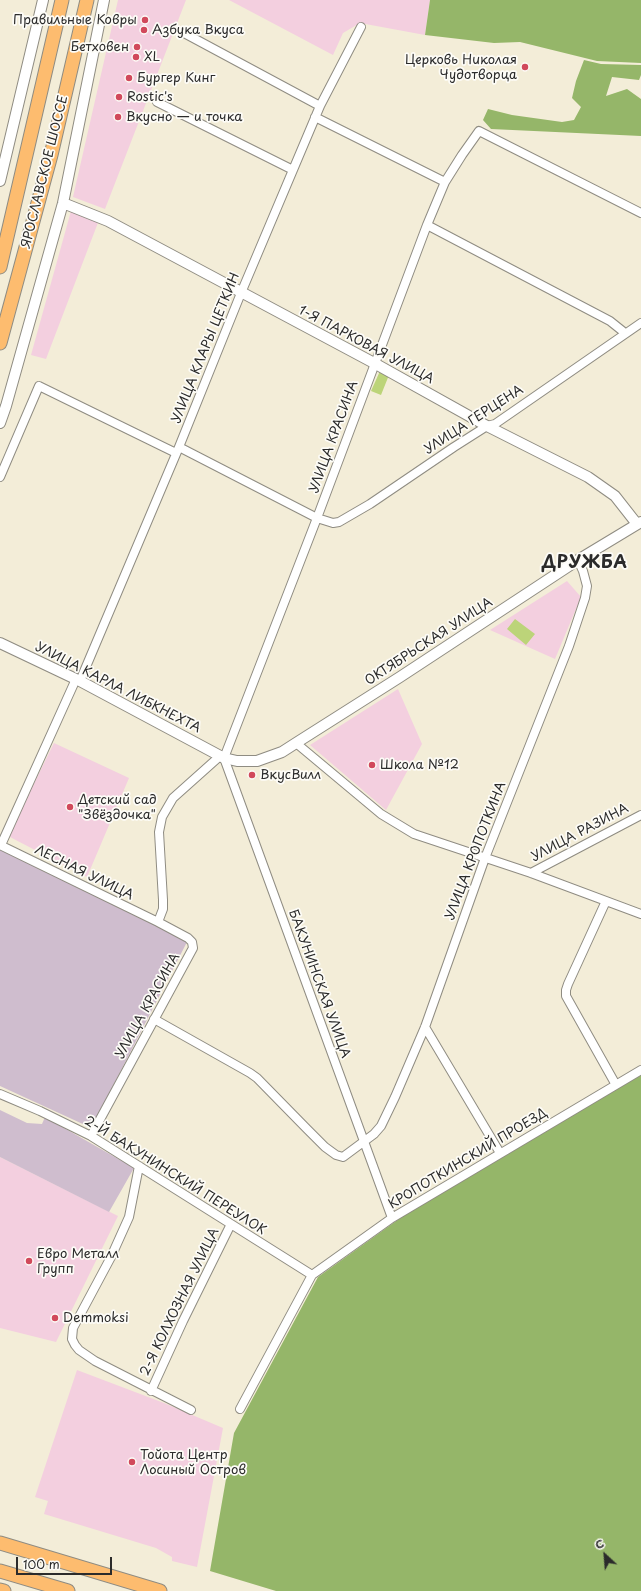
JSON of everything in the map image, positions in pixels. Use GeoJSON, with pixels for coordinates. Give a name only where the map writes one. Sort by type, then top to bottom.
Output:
{"type":"FeatureCollection","features":[{"type":"Feature","properties":{"kind":"highway","name":"ЯРОСЛАВСКОЕ ШОССЕ"},"geometry":{"type":"LineString","coordinates":[[0,267],[62,0]]}},
{"type":"Feature","properties":{"kind":"highway","name":"ЯРОСЛАВСКОЕ ШОССЕ"},"geometry":{"type":"LineString","coordinates":[[0,343],[51,156],[87,0]]}},
{"type":"Feature","properties":{"kind":"highway"},"geometry":{"type":"LineString","coordinates":[[0,1543],[160,1591]]}},
{"type":"Feature","properties":{"kind":"highway"},"geometry":{"type":"LineString","coordinates":[[0,1571],[68,1591]]}},
{"type":"Feature","properties":{"kind":"highway"},"geometry":{"type":"LineString","coordinates":[[0,1590],[4,1591]]}},
{"type":"Feature","properties":{"kind":"street"},"geometry":{"type":"LineString","coordinates":[[0,181],[43,0]]}},
{"type":"Feature","properties":{"kind":"street"},"geometry":{"type":"LineString","coordinates":[[0,423],[63,203],[104,0]]}},
{"type":"Feature","properties":{"kind":"street","name":"УЛИЦА КЛАРЫ ЦЕТКИН"},"geometry":{"type":"LineString","coordinates":[[0,845],[78,680],[177,450],[241,292],[315,117],[361,27]]}},
{"type":"Feature","properties":{"kind":"street"},"geometry":{"type":"LineString","coordinates":[[184,32],[320,106]]}},
{"type":"Feature","properties":{"kind":"street"},"geometry":{"type":"LineString","coordinates":[[157,102],[293,170]]}},
{"type":"Feature","properties":{"kind":"street"},"geometry":{"type":"LineString","coordinates":[[315,117],[445,182]]}},
{"type":"Feature","properties":{"kind":"street","name":"УЛИЦА КРАСИНА"},"geometry":{"type":"LineString","coordinates":[[91,1136],[190,954],[193,945],[188,938],[158,922],[163,908],[159,832],[162,817],[173,798],[222,757],[317,518],[374,363],[445,182],[479,131],[641,213]]}},
{"type":"Feature","properties":{"kind":"street","name":"1-Я ПАРКОВАЯ УЛИЦА"},"geometry":{"type":"LineString","coordinates":[[63,203],[108,221],[374,363],[487,426],[588,477],[603,487],[623,504],[640,526]]}},
{"type":"Feature","properties":{"kind":"street"},"geometry":{"type":"LineString","coordinates":[[427,225],[610,322],[625,334]]}},
{"type":"Feature","properties":{"kind":"street","name":"УЛИЦА ГЕРЦЕНА"},"geometry":{"type":"LineString","coordinates":[[0,477],[39,386],[177,450],[317,518],[333,523],[345,520],[487,426],[495,424],[641,323]]}},
{"type":"Feature","properties":{"kind":"street","name":"ОКТЯБРЬСКАЯ УЛИЦА"},"geometry":{"type":"LineString","coordinates":[[222,757],[237,761],[257,761],[282,752],[406,673],[578,560],[640,526]]}},
{"type":"Feature","properties":{"kind":"street","name":"УЛИЦА КРОПОТКИНА"},"geometry":{"type":"LineString","coordinates":[[154,1019],[254,1075],[307,1130],[336,1155],[343,1157],[364,1142],[381,1126],[425,1027],[485,858],[569,646],[585,598],[587,586],[578,560]]}},
{"type":"Feature","properties":{"kind":"street","name":"УЛИЦА КАРЛА ЛИБКНЕХТА"},"geometry":{"type":"LineString","coordinates":[[0,643],[78,680],[222,757]]}},
{"type":"Feature","properties":{"kind":"street"},"geometry":{"type":"LineString","coordinates":[[296,743],[381,814],[414,834],[531,873],[641,914]]}},
{"type":"Feature","properties":{"kind":"street","name":"БАКУНИНСКАЯ УЛИЦА"},"geometry":{"type":"LineString","coordinates":[[222,757],[392,1218]]}},
{"type":"Feature","properties":{"kind":"street","name":"УЛИЦА РАЗИНА"},"geometry":{"type":"LineString","coordinates":[[531,873],[641,815]]}},
{"type":"Feature","properties":{"kind":"street","name":"ЛЕСНАЯ УЛИЦА"},"geometry":{"type":"LineString","coordinates":[[0,845],[158,922]]}},
{"type":"Feature","properties":{"kind":"street"},"geometry":{"type":"LineString","coordinates":[[606,901],[568,984],[566,996],[616,1085]]}},
{"type":"Feature","properties":{"kind":"street"},"geometry":{"type":"LineString","coordinates":[[425,1027],[500,1153]]}},
{"type":"Feature","properties":{"kind":"street","name":"КРОПОТКИНСКИЙ ПРОЕЗД"},"geometry":{"type":"LineString","coordinates":[[312,1275],[392,1218],[641,1070]]}},
{"type":"Feature","properties":{"kind":"street","name":"2-Й БАКУНИНСКИЙ ПЕРЕУЛОК"},"geometry":{"type":"LineString","coordinates":[[0,1094],[40,1111],[91,1136],[312,1275]]}},
{"type":"Feature","properties":{"kind":"street"},"geometry":{"type":"LineString","coordinates":[[139,1166],[129,1217],[111,1257],[73,1328],[72,1339],[79,1350],[95,1361],[151,1391],[191,1410]]}},
{"type":"Feature","properties":{"kind":"street","name":"2-Я КОЛХОЗНАЯ УЛИЦА"},"geometry":{"type":"LineString","coordinates":[[151,1391],[183,1321],[231,1224]]}},
{"type":"Feature","properties":{"kind":"street"},"geometry":{"type":"LineString","coordinates":[[240,1409],[312,1275]]}},
{"type":"Feature","properties":{"kind":"shaded area"},"geometry":{"type":"Polygon","coordinates":[[[118,0],[186,0],[105,209],[73,197],[118,0]]]}},
{"type":"Feature","properties":{"kind":"shaded area"},"geometry":{"type":"Polygon","coordinates":[[[229,0],[430,0],[425,35],[360,23],[343,33],[333,55],[229,0]]]}},
{"type":"Feature","properties":{"kind":"shaded area"},"geometry":{"type":"Polygon","coordinates":[[[71,211],[99,220],[46,359],[31,355],[71,211]]]}},
{"type":"Feature","properties":{"kind":"shaded area"},"geometry":{"type":"Polygon","coordinates":[[[567,581],[581,597],[555,659],[490,630],[567,581]]]}},
{"type":"Feature","properties":{"kind":"shaded area","name":"Школа №12"},"geometry":{"type":"Polygon","coordinates":[[[398,689],[422,744],[386,810],[310,745],[398,689]]]}},
{"type":"Feature","properties":{"kind":"shaded area","name":"Детский сад \"Звёздочка\""},"geometry":{"type":"Polygon","coordinates":[[[54,743],[129,778],[87,877],[8,836],[54,743]]]}},
{"type":"Feature","properties":{"kind":"shaded area"},"geometry":{"type":"Polygon","coordinates":[[[0,849],[187,942],[96,1119],[85,1125],[0,1086],[0,849]]]}},
{"type":"Feature","properties":{"kind":"shaded area"},"geometry":{"type":"Polygon","coordinates":[[[0,1110],[27,1123],[42,1124],[45,1117],[134,1168],[109,1212],[0,1157],[0,1110]]]}},
{"type":"Feature","properties":{"kind":"shaded area"},"geometry":{"type":"Polygon","coordinates":[[[0,1157],[118,1216],[56,1342],[0,1328],[0,1157]]]}},
{"type":"Feature","properties":{"kind":"shaded area","name":"Тойота Центр Лосиный Остров"},"geometry":{"type":"Polygon","coordinates":[[[77,1370],[164,1403],[223,1428],[197,1567],[172,1561],[172,1557],[156,1548],[44,1514],[48,1501],[35,1497],[77,1370]]]}},
{"type":"Feature","properties":{"kind":"green space"},"geometry":{"type":"Polygon","coordinates":[[[430,0],[641,0],[641,63],[597,61],[520,42],[494,43],[425,35],[430,0]]]}},
{"type":"Feature","properties":{"kind":"green space"},"geometry":{"type":"Polygon","coordinates":[[[584,60],[601,64],[641,65],[641,75],[639,80],[612,77],[606,96],[627,89],[641,99],[641,136],[491,129],[483,120],[488,109],[512,115],[562,122],[574,120],[581,107],[572,98],[576,81],[584,60]]]}},
{"type":"Feature","properties":{"kind":"green space"},"geometry":{"type":"Polygon","coordinates":[[[380,371],[389,375],[381,395],[371,391],[380,371]]]}},
{"type":"Feature","properties":{"kind":"green space"},"geometry":{"type":"Polygon","coordinates":[[[515,619],[535,634],[526,645],[507,629],[515,619]]]}},
{"type":"Feature","properties":{"kind":"green space"},"geometry":{"type":"Polygon","coordinates":[[[641,1075],[641,1591],[276,1591],[210,1571],[234,1433],[318,1277],[417,1206],[641,1075]]]}},
{"type":"Feature","properties":{"kind":"place","name":"Правильные Ковры"},"geometry":{"type":"Point","coordinates":[145,20]}},
{"type":"Feature","properties":{"kind":"place","name":"Азбука Вкуса"},"geometry":{"type":"Point","coordinates":[144,30]}},
{"type":"Feature","properties":{"kind":"place","name":"Бетховен"},"geometry":{"type":"Point","coordinates":[137,47]}},
{"type":"Feature","properties":{"kind":"place","name":"XL"},"geometry":{"type":"Point","coordinates":[136,57]}},
{"type":"Feature","properties":{"kind":"place","name":"Церковь Николая Чудотворца"},"geometry":{"type":"Point","coordinates":[525,67]}},
{"type":"Feature","properties":{"kind":"place","name":"Бургер Кинг"},"geometry":{"type":"Point","coordinates":[129,78]}},
{"type":"Feature","properties":{"kind":"place","name":"Rostic's"},"geometry":{"type":"Point","coordinates":[119,97]}},
{"type":"Feature","properties":{"kind":"place","name":"Вкусно — и точка"},"geometry":{"type":"Point","coordinates":[118,117]}},
{"type":"Feature","properties":{"kind":"place","name":"Школа №12"},"geometry":{"type":"Point","coordinates":[372,765]}},
{"type":"Feature","properties":{"kind":"place","name":"ВкусВилл"},"geometry":{"type":"Point","coordinates":[252,775]}},
{"type":"Feature","properties":{"kind":"place","name":"Детский сад \"Звёздочка\""},"geometry":{"type":"Point","coordinates":[70,807]}},
{"type":"Feature","properties":{"kind":"place","name":"Евро Металл Групп"},"geometry":{"type":"Point","coordinates":[29,1261]}},
{"type":"Feature","properties":{"kind":"place","name":"Demmoksi"},"geometry":{"type":"Point","coordinates":[55,1318]}},
{"type":"Feature","properties":{"kind":"place","name":"Тойота Центр Лосиный Остров"},"geometry":{"type":"Point","coordinates":[132,1462]}},
{"type":"Feature","properties":{"kind":"district","name":"ДРУЖБА"},"geometry":{"type":"Point","coordinates":[585,563]}}]}
